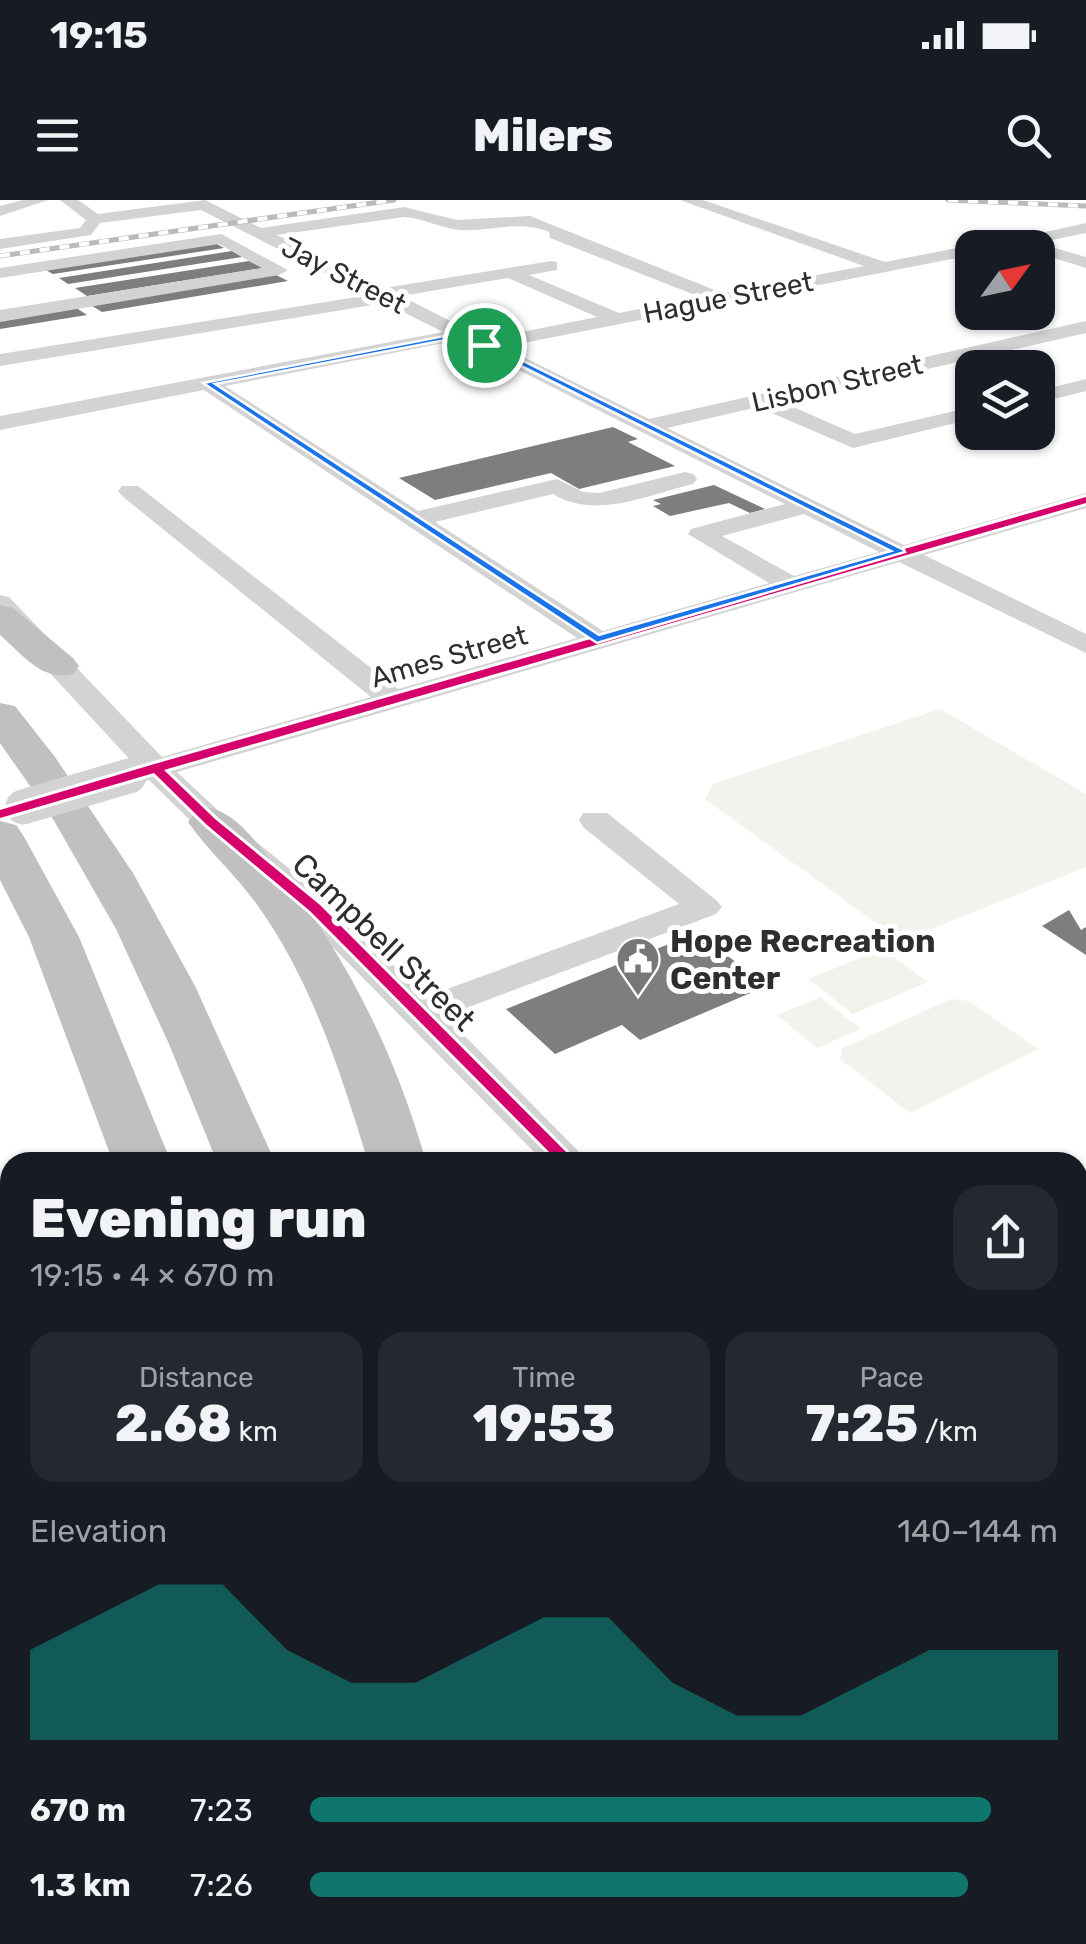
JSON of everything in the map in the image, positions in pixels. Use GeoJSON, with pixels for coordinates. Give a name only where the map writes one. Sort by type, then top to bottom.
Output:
{"type":"FeatureCollection","features":[{"type":"Feature","properties":{"kind":"highway"},"geometry":{"type":"LineString","coordinates":[[0,616],[59,666]]}},
{"type":"Feature","properties":{"kind":"highway"},"geometry":{"type":"LineString","coordinates":[[0,715],[77,820],[128,904],[191,1030],[242,1152]]}},
{"type":"Feature","properties":{"kind":"highway"},"geometry":{"type":"LineString","coordinates":[[211,822],[282,900],[314,952],[353,1032],[394,1152]]}},
{"type":"Feature","properties":{"kind":"highway"},"geometry":{"type":"LineString","coordinates":[[0,834],[54,937],[138,1152]]}},
{"type":"Feature","properties":{"kind":"street"},"geometry":{"type":"LineString","coordinates":[[6,210],[20,202],[40,200]]}},
{"type":"Feature","properties":{"kind":"street"},"geometry":{"type":"LineString","coordinates":[[68,200],[95,219]]}},
{"type":"Feature","properties":{"kind":"street"},"geometry":{"type":"LineString","coordinates":[[688,200],[885,267]]}},
{"type":"Feature","properties":{"kind":"street"},"geometry":{"type":"LineString","coordinates":[[0,232],[198,202]]}},
{"type":"Feature","properties":{"kind":"street","name":"Jay Street"},"geometry":{"type":"LineString","coordinates":[[198,202],[1086,644]]}},
{"type":"Feature","properties":{"kind":"street"},"geometry":{"type":"LineString","coordinates":[[6,210],[38,226]]}},
{"type":"Feature","properties":{"kind":"street"},"geometry":{"type":"LineString","coordinates":[[259,233],[404,212],[424,214],[454,225],[531,220],[558,230],[556,235],[720,299]]}},
{"type":"Feature","properties":{"kind":"street"},"geometry":{"type":"LineString","coordinates":[[0,244],[86,232],[95,219]]}},
{"type":"Feature","properties":{"kind":"street"},"geometry":{"type":"LineString","coordinates":[[1055,234],[1086,228]]}},
{"type":"Feature","properties":{"kind":"street"},"geometry":{"type":"LineString","coordinates":[[0,298],[47,278],[221,239],[287,274],[0,316]]}},
{"type":"Feature","properties":{"kind":"street","name":"Hague Street"},"geometry":{"type":"LineString","coordinates":[[484,345],[955,253]]}},
{"type":"Feature","properties":{"kind":"street"},"geometry":{"type":"LineString","coordinates":[[1055,254],[1086,263]]}},
{"type":"Feature","properties":{"kind":"street"},"geometry":{"type":"LineString","coordinates":[[0,285],[307,256]]}},
{"type":"Feature","properties":{"kind":"street"},"geometry":{"type":"LineString","coordinates":[[0,360],[551,266]]}},
{"type":"Feature","properties":{"kind":"street"},"geometry":{"type":"LineString","coordinates":[[510,273],[617,319]]}},
{"type":"Feature","properties":{"kind":"street"},"geometry":{"type":"LineString","coordinates":[[0,274],[47,278],[83,302]]}},
{"type":"Feature","properties":{"kind":"street"},"geometry":{"type":"LineString","coordinates":[[685,286],[748,274],[790,286]]}},
{"type":"Feature","properties":{"kind":"street"},"geometry":{"type":"LineString","coordinates":[[503,319],[517,326],[542,321],[562,330]]}},
{"type":"Feature","properties":{"kind":"street","name":"Lisbon Street"},"geometry":{"type":"LineString","coordinates":[[646,426],[1086,327]]}},
{"type":"Feature","properties":{"kind":"street"},"geometry":{"type":"LineString","coordinates":[[0,423],[462,334]]}},
{"type":"Feature","properties":{"kind":"street"},"geometry":{"type":"LineString","coordinates":[[208,383],[597,639]]}},
{"type":"Feature","properties":{"kind":"street"},"geometry":{"type":"LineString","coordinates":[[1055,393],[1086,385]]}},
{"type":"Feature","properties":{"kind":"street"},"geometry":{"type":"LineString","coordinates":[[760,400],[853,442],[955,418]]}},
{"type":"Feature","properties":{"kind":"street"},"geometry":{"type":"LineString","coordinates":[[414,519],[557,486],[578,499],[600,500],[685,479]]}},
{"type":"Feature","properties":{"kind":"street"},"geometry":{"type":"LineString","coordinates":[[130,490],[392,698]]}},
{"type":"Feature","properties":{"kind":"street"},"geometry":{"type":"LineString","coordinates":[[519,495],[555,516]]}},
{"type":"Feature","properties":{"kind":"street"},"geometry":{"type":"LineString","coordinates":[[600,500],[629,517]]}},
{"type":"Feature","properties":{"kind":"street","name":"Ames Street"},"geometry":{"type":"LineString","coordinates":[[0,814],[1086,500]]}},
{"type":"Feature","properties":{"kind":"street"},"geometry":{"type":"LineString","coordinates":[[789,584],[700,534],[807,506]]}},
{"type":"Feature","properties":{"kind":"street"},"geometry":{"type":"LineString","coordinates":[[462,508],[486,523]]}},
{"type":"Feature","properties":{"kind":"street","name":"Campbell Street"},"geometry":{"type":"LineString","coordinates":[[0,603],[59,666],[142,772],[211,822],[315,908],[558,1152]]}},
{"type":"Feature","properties":{"kind":"street"},"geometry":{"type":"LineString","coordinates":[[419,1012],[704,907],[595,820]]}},
{"type":"Feature","properties":{"kind":"shaded area"},"geometry":{"type":"Polygon","coordinates":[[[940,709],[1086,794],[1086,867],[901,941],[705,799],[713,784],[940,709]]]}},
{"type":"Feature","properties":{"kind":"shaded area"},"geometry":{"type":"Polygon","coordinates":[[[883,949],[928,982],[853,1014],[808,979],[883,949]]]}},
{"type":"Feature","properties":{"kind":"shaded area"},"geometry":{"type":"Polygon","coordinates":[[[820,997],[861,1029],[817,1048],[777,1015],[820,997]]]}},
{"type":"Feature","properties":{"kind":"shaded area"},"geometry":{"type":"Polygon","coordinates":[[[951,999],[969,1001],[1038,1049],[910,1113],[840,1059],[843,1048],[951,999]]]}},
{"type":"Feature","properties":{"kind":"building"},"geometry":{"type":"Polygon","coordinates":[[[215,243],[224,248],[53,274],[44,269],[215,243]]]}},
{"type":"Feature","properties":{"kind":"building"},"geometry":{"type":"Polygon","coordinates":[[[232,251],[242,257],[68,284],[59,278],[232,251]]]}},
{"type":"Feature","properties":{"kind":"building"},"geometry":{"type":"Polygon","coordinates":[[[249,261],[263,268],[87,296],[75,288],[249,261]]]}},
{"type":"Feature","properties":{"kind":"building"},"geometry":{"type":"Polygon","coordinates":[[[274,274],[288,281],[102,312],[89,304],[274,274]]]}},
{"type":"Feature","properties":{"kind":"building"},"geometry":{"type":"Polygon","coordinates":[[[75,307],[87,315],[0,329],[0,319],[75,307]]]}},
{"type":"Feature","properties":{"kind":"building"},"geometry":{"type":"Polygon","coordinates":[[[613,427],[638,439],[628,442],[675,466],[579,489],[551,473],[435,500],[399,478],[613,427]]]}},
{"type":"Feature","properties":{"kind":"building"},"geometry":{"type":"Polygon","coordinates":[[[714,485],[765,509],[750,513],[729,503],[670,516],[653,506],[661,504],[653,500],[714,485]]]}},
{"type":"Feature","properties":{"kind":"building"},"geometry":{"type":"Polygon","coordinates":[[[1069,910],[1081,930],[1086,927],[1086,955],[1042,926],[1069,910]]]}},
{"type":"Feature","properties":{"kind":"building","name":"Hope Recreation Center"},"geometry":{"type":"Polygon","coordinates":[[[684,938],[693,945],[707,940],[767,986],[640,1040],[622,1025],[555,1054],[506,1009],[684,938]]]}},
{"type":"Feature","properties":{"kind":"railway"},"geometry":{"type":"LineString","coordinates":[[0,256],[394,200]]}},
{"type":"Feature","properties":{"kind":"railway"},"geometry":{"type":"LineString","coordinates":[[948,200],[1086,206]]}},
{"type":"Feature","properties":{"kind":"cycle path"},"geometry":{"type":"LineString","coordinates":[[0,814],[1086,500]]}},
{"type":"Feature","properties":{"kind":"cycle path"},"geometry":{"type":"LineString","coordinates":[[155,768],[211,822],[315,908],[558,1152]]}},
{"type":"Feature","properties":{"kind":"place","name":"Hope Recreation Center"},"geometry":{"type":"Point","coordinates":[638,997]}},
{"type":"Feature","properties":{"kind":"route"},"geometry":{"type":"LineString","coordinates":[[462,334],[484,345],[900,552],[597,639],[208,383],[462,334]]}}]}
